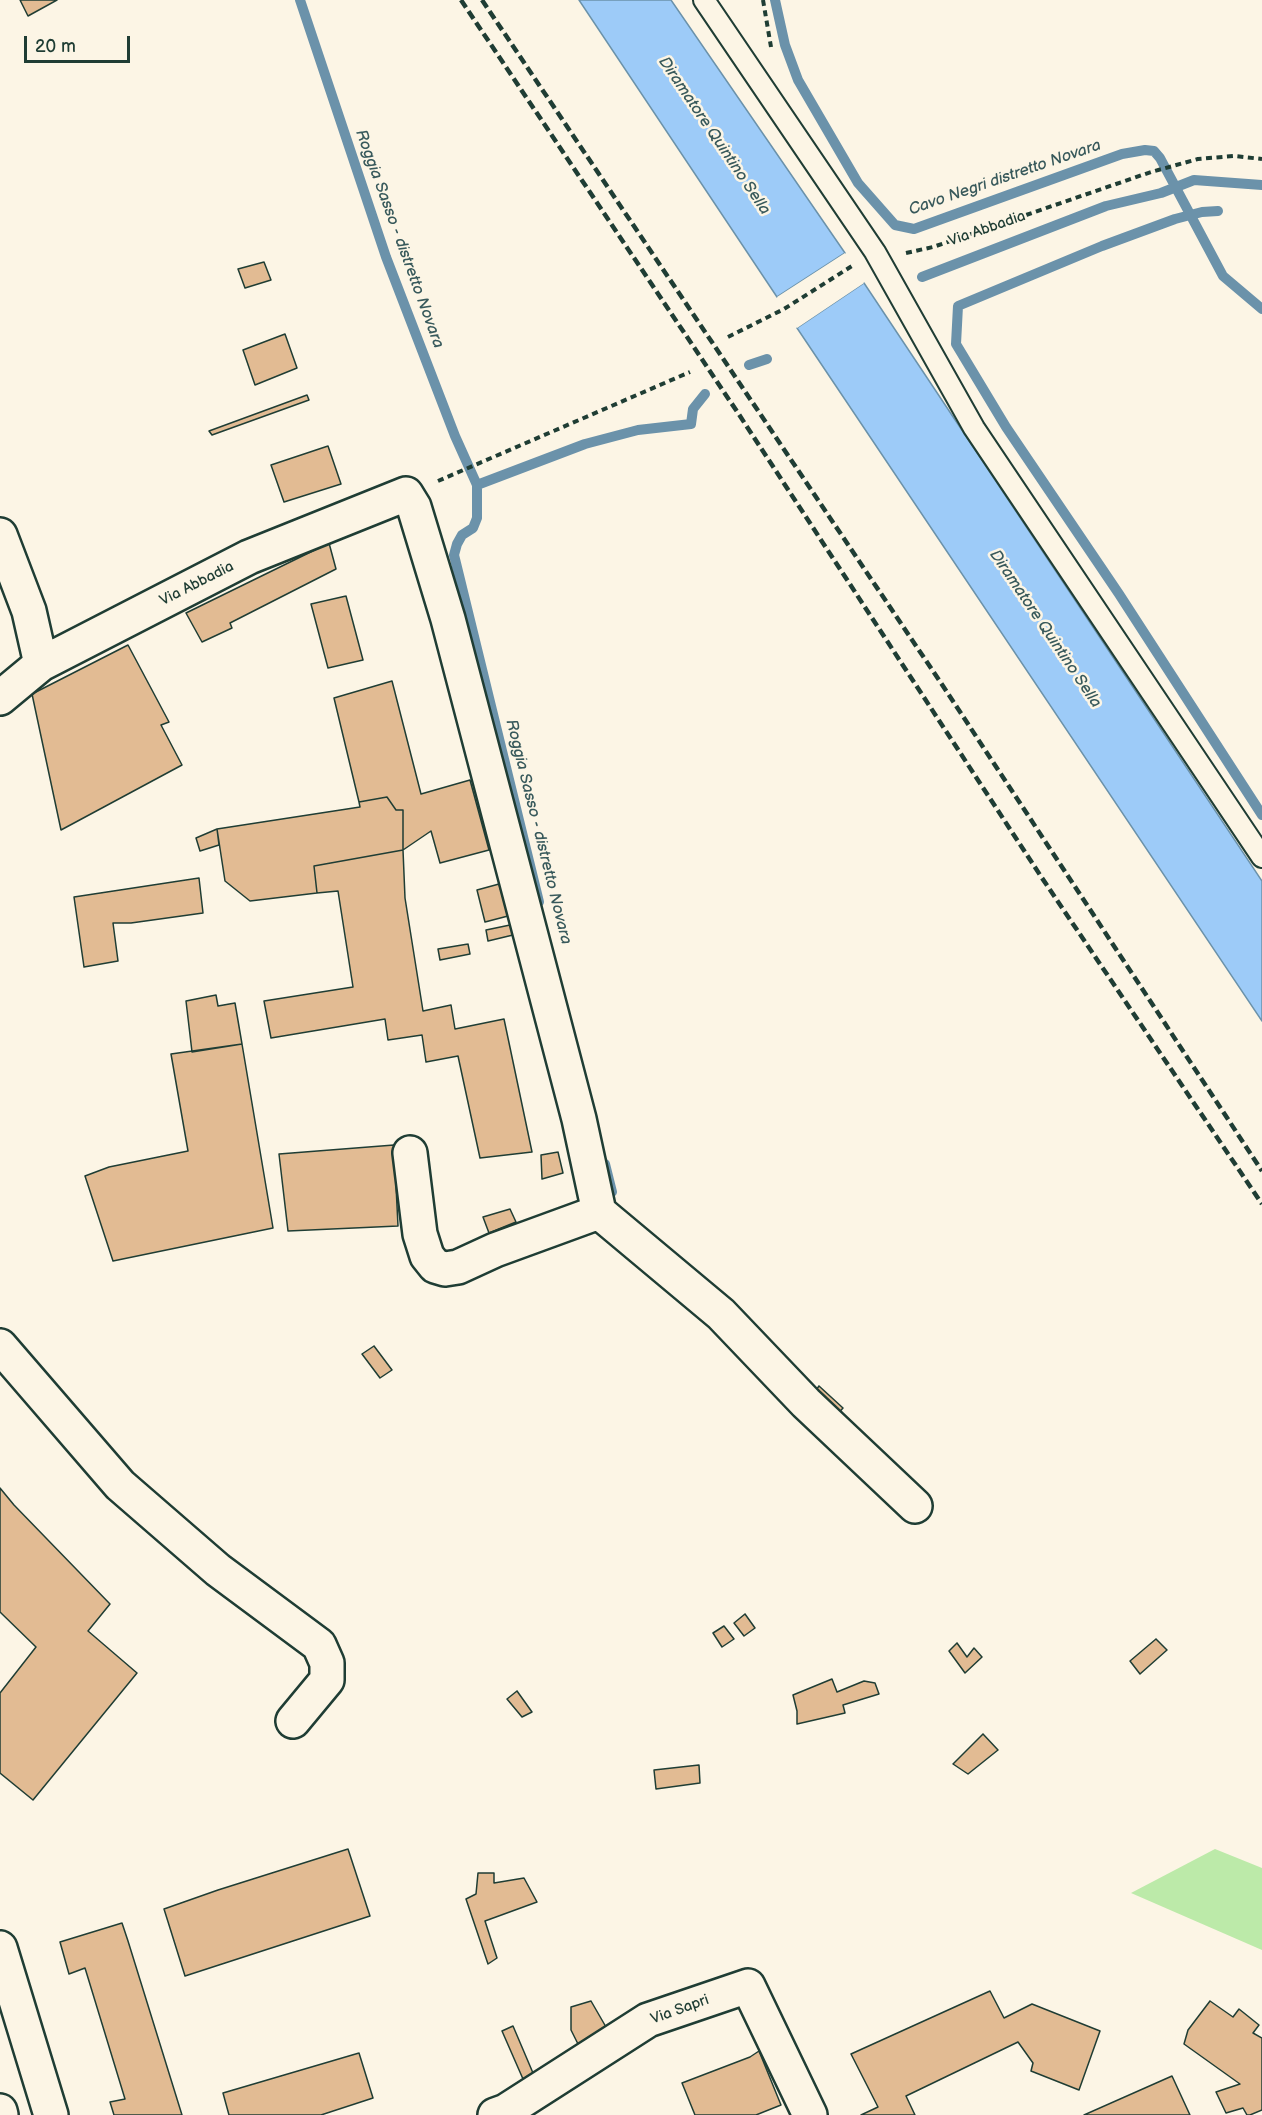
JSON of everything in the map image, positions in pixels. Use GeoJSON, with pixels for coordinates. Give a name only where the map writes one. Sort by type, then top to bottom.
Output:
{"type":"FeatureCollection","features":[{"type":"Feature","properties":{"kind":"street","name":"Via Abbadia"},"geometry":{"type":"LineString","coordinates":[[0,698],[41,664],[249,557],[406,494],[414,507],[448,619],[579,1119],[599,1212]]}},
{"type":"Feature","properties":{"kind":"street"},"geometry":{"type":"LineString","coordinates":[[0,535],[29,611],[41,664]]}},
{"type":"Feature","properties":{"kind":"street"},"geometry":{"type":"LineString","coordinates":[[410,1153],[420,1234],[427,1256],[435,1266],[445,1269],[458,1267],[495,1250],[599,1212],[721,1314],[806,1403],[915,1506]]}},
{"type":"Feature","properties":{"kind":"street"},"geometry":{"type":"LineString","coordinates":[[0,1346],[120,1485],[218,1570],[319,1645],[327,1663],[327,1680],[293,1722]]}},
{"type":"Feature","properties":{"kind":"street"},"geometry":{"type":"LineString","coordinates":[[0,1948],[51,2115]]}},
{"type":"Feature","properties":{"kind":"street","name":"Via Sapri"},"geometry":{"type":"LineString","coordinates":[[495,2115],[507,2111],[648,2020],[748,1986],[810,2115]]}},
{"type":"Feature","properties":{"kind":"lane"},"geometry":{"type":"LineString","coordinates":[[704,0],[875,252],[974,428],[1262,857]]}},
{"type":"Feature","properties":{"kind":"path","name":"Via Abbadia"},"geometry":{"type":"LineString","coordinates":[[875,252],[905,253],[933,247],[1151,172],[1198,159],[1234,156],[1262,159]]}},
{"type":"Feature","properties":{"kind":"path"},"geometry":{"type":"LineString","coordinates":[[728,337],[784,309],[875,252]]}},
{"type":"Feature","properties":{"kind":"path"},"geometry":{"type":"LineString","coordinates":[[455,474],[690,372]]}},
{"type":"Feature","properties":{"kind":"green space"},"geometry":{"type":"Polygon","coordinates":[[[1215,1849],[1262,1868],[1262,1950],[1131,1893],[1215,1849]]]}},
{"type":"Feature","properties":{"kind":"water","name":"Diramatore Quintino Sella"},"geometry":{"type":"Polygon","coordinates":[[[579,0],[671,0],[845,253],[777,297],[579,0]]]}},
{"type":"Feature","properties":{"kind":"water","name":"Diramatore Quintino Sella"},"geometry":{"type":"Polygon","coordinates":[[[864,283],[1262,881],[1262,1021],[797,328],[864,283]]]}},
{"type":"Feature","properties":{"kind":"pier"},"geometry":{"type":"Polygon","coordinates":[[[845,253],[846,256],[778,299],[777,297],[845,253]]]}},
{"type":"Feature","properties":{"kind":"pier"},"geometry":{"type":"Polygon","coordinates":[[[862,281],[864,283],[797,328],[796,326],[862,281]]]}},
{"type":"Feature","properties":{"kind":"building"},"geometry":{"type":"Polygon","coordinates":[[[20,0],[57,0],[28,16],[20,0]]]}},
{"type":"Feature","properties":{"kind":"building"},"geometry":{"type":"Polygon","coordinates":[[[264,262],[271,280],[245,288],[238,269],[264,262]]]}},
{"type":"Feature","properties":{"kind":"building"},"geometry":{"type":"Polygon","coordinates":[[[285,334],[297,368],[255,385],[243,350],[285,334]]]}},
{"type":"Feature","properties":{"kind":"building"},"geometry":{"type":"Polygon","coordinates":[[[307,395],[309,400],[212,435],[209,431],[307,395]]]}},
{"type":"Feature","properties":{"kind":"building"},"geometry":{"type":"Polygon","coordinates":[[[328,446],[341,484],[284,502],[271,465],[328,446]]]}},
{"type":"Feature","properties":{"kind":"building"},"geometry":{"type":"Polygon","coordinates":[[[329,543],[336,569],[230,623],[232,628],[202,642],[186,613],[329,543]]]}},
{"type":"Feature","properties":{"kind":"building"},"geometry":{"type":"Polygon","coordinates":[[[346,596],[363,660],[328,668],[311,604],[346,596]]]}},
{"type":"Feature","properties":{"kind":"building"},"geometry":{"type":"Polygon","coordinates":[[[128,645],[169,722],[161,725],[182,765],[61,830],[32,694],[128,645]]]}},
{"type":"Feature","properties":{"kind":"building"},"geometry":{"type":"Polygon","coordinates":[[[392,681],[421,794],[470,780],[489,850],[440,863],[431,831],[403,850],[403,810],[396,810],[387,797],[359,802],[334,698],[392,681]]]}},
{"type":"Feature","properties":{"kind":"building"},"geometry":{"type":"Polygon","coordinates":[[[387,797],[396,810],[403,810],[403,850],[314,866],[317,893],[250,901],[225,881],[217,829],[360,807],[359,802],[387,797]]]}},
{"type":"Feature","properties":{"kind":"building"},"geometry":{"type":"Polygon","coordinates":[[[217,829],[219,845],[200,851],[196,838],[217,829]]]}},
{"type":"Feature","properties":{"kind":"building"},"geometry":{"type":"Polygon","coordinates":[[[403,850],[405,898],[423,1011],[451,1005],[455,1029],[504,1019],[532,1152],[480,1158],[458,1056],[426,1062],[422,1035],[388,1040],[385,1019],[271,1038],[264,1001],[353,987],[338,891],[317,893],[314,866],[403,850]]]}},
{"type":"Feature","properties":{"kind":"building"},"geometry":{"type":"Polygon","coordinates":[[[199,878],[203,913],[131,923],[113,923],[118,961],[84,967],[74,897],[199,878]]]}},
{"type":"Feature","properties":{"kind":"building"},"geometry":{"type":"Polygon","coordinates":[[[499,884],[508,916],[485,922],[477,890],[499,884]]]}},
{"type":"Feature","properties":{"kind":"building"},"geometry":{"type":"Polygon","coordinates":[[[510,925],[513,935],[488,941],[486,930],[510,925]]]}},
{"type":"Feature","properties":{"kind":"building"},"geometry":{"type":"Polygon","coordinates":[[[468,944],[470,954],[440,960],[438,949],[468,944]]]}},
{"type":"Feature","properties":{"kind":"building"},"geometry":{"type":"Polygon","coordinates":[[[216,995],[218,1006],[235,1003],[242,1044],[192,1052],[186,1001],[216,995]]]}},
{"type":"Feature","properties":{"kind":"building"},"geometry":{"type":"Polygon","coordinates":[[[242,1044],[273,1228],[113,1261],[85,1176],[109,1167],[188,1151],[171,1054],[242,1044]]]}},
{"type":"Feature","properties":{"kind":"building"},"geometry":{"type":"Polygon","coordinates":[[[394,1145],[398,1226],[288,1231],[279,1154],[394,1145]]]}},
{"type":"Feature","properties":{"kind":"building"},"geometry":{"type":"Polygon","coordinates":[[[558,1152],[563,1173],[542,1179],[541,1155],[558,1152]]]}},
{"type":"Feature","properties":{"kind":"building"},"geometry":{"type":"Polygon","coordinates":[[[510,1209],[516,1222],[489,1233],[483,1217],[510,1209]]]}},
{"type":"Feature","properties":{"kind":"building"},"geometry":{"type":"Polygon","coordinates":[[[374,1346],[392,1370],[380,1378],[362,1354],[374,1346]]]}},
{"type":"Feature","properties":{"kind":"building"},"geometry":{"type":"Polygon","coordinates":[[[819,1386],[843,1408],[836,1416],[811,1397],[819,1386]]]}},
{"type":"Feature","properties":{"kind":"building"},"geometry":{"type":"Polygon","coordinates":[[[0,1488],[110,1604],[88,1631],[137,1673],[33,1800],[0,1773],[0,1693],[36,1647],[0,1612],[0,1488]]]}},
{"type":"Feature","properties":{"kind":"building"},"geometry":{"type":"Polygon","coordinates":[[[745,1614],[755,1628],[744,1636],[734,1623],[745,1614]]]}},
{"type":"Feature","properties":{"kind":"building"},"geometry":{"type":"Polygon","coordinates":[[[724,1626],[734,1639],[722,1647],[713,1633],[724,1626]]]}},
{"type":"Feature","properties":{"kind":"building"},"geometry":{"type":"Polygon","coordinates":[[[1156,1639],[1167,1650],[1140,1674],[1130,1661],[1156,1639]]]}},
{"type":"Feature","properties":{"kind":"building"},"geometry":{"type":"Polygon","coordinates":[[[957,1643],[967,1657],[974,1648],[982,1657],[965,1673],[949,1651],[957,1643]]]}},
{"type":"Feature","properties":{"kind":"building"},"geometry":{"type":"Polygon","coordinates":[[[832,1679],[837,1692],[864,1681],[875,1683],[879,1694],[843,1705],[845,1713],[797,1724],[793,1695],[832,1679]]]}},
{"type":"Feature","properties":{"kind":"building"},"geometry":{"type":"Polygon","coordinates":[[[517,1691],[532,1712],[522,1717],[507,1699],[517,1691]]]}},
{"type":"Feature","properties":{"kind":"building"},"geometry":{"type":"Polygon","coordinates":[[[983,1734],[998,1750],[968,1774],[953,1764],[983,1734]]]}},
{"type":"Feature","properties":{"kind":"building"},"geometry":{"type":"Polygon","coordinates":[[[699,1765],[700,1783],[656,1789],[654,1770],[699,1765]]]}},
{"type":"Feature","properties":{"kind":"building"},"geometry":{"type":"Polygon","coordinates":[[[348,1849],[370,1916],[185,1976],[164,1909],[348,1849]]]}},
{"type":"Feature","properties":{"kind":"building"},"geometry":{"type":"Polygon","coordinates":[[[478,1873],[494,1873],[494,1883],[524,1878],[537,1902],[485,1921],[497,1958],[488,1964],[466,1899],[476,1894],[478,1873]]]}},
{"type":"Feature","properties":{"kind":"building"},"geometry":{"type":"Polygon","coordinates":[[[122,1923],[182,2115],[114,2115],[110,2102],[125,2099],[85,1968],[69,1974],[60,1942],[122,1923]]]}},
{"type":"Feature","properties":{"kind":"building"},"geometry":{"type":"Polygon","coordinates":[[[990,1991],[1004,2018],[1032,2004],[1100,2031],[1079,2090],[1031,2071],[1033,2063],[1018,2042],[906,2096],[915,2115],[861,2115],[878,2107],[851,2054],[990,1991]]]}},
{"type":"Feature","properties":{"kind":"building"},"geometry":{"type":"Polygon","coordinates":[[[591,2001],[606,2027],[578,2044],[571,2030],[571,2007],[591,2001]]]}},
{"type":"Feature","properties":{"kind":"building"},"geometry":{"type":"Polygon","coordinates":[[[1210,2001],[1233,2017],[1239,2009],[1259,2025],[1253,2033],[1262,2038],[1262,2110],[1250,2115],[1247,2115],[1243,2108],[1226,2113],[1216,2092],[1240,2084],[1184,2044],[1188,2030],[1210,2001]]]}},
{"type":"Feature","properties":{"kind":"building"},"geometry":{"type":"Polygon","coordinates":[[[513,2026],[533,2073],[523,2079],[502,2031],[513,2026]]]}},
{"type":"Feature","properties":{"kind":"building"},"geometry":{"type":"Polygon","coordinates":[[[759,2051],[781,2105],[756,2115],[695,2115],[682,2083],[750,2057],[759,2051]]]}},
{"type":"Feature","properties":{"kind":"building"},"geometry":{"type":"Polygon","coordinates":[[[359,2053],[373,2098],[321,2115],[229,2115],[223,2093],[359,2053]]]}},
{"type":"Feature","properties":{"kind":"building"},"geometry":{"type":"Polygon","coordinates":[[[1172,2076],[1190,2115],[1084,2115],[1172,2076]]]}},
{"type":"Feature","properties":{"kind":"waterway","name":"Roggia Sasso - distretto Novara"},"geometry":{"type":"LineString","coordinates":[[300,0],[386,257],[455,436],[477,485],[585,444],[638,430],[691,424],[693,409],[705,394]]}},
{"type":"Feature","properties":{"kind":"waterway","name":"Cavo Negri distretto Novara"},"geometry":{"type":"LineString","coordinates":[[775,0],[785,45],[798,80],[858,183],[895,225],[914,229],[1122,154],[1145,150],[1154,151],[1160,158],[1223,276],[1262,309]]}},
{"type":"Feature","properties":{"kind":"waterway","name":"Roggia Sasso - distretto Novara"},"geometry":{"type":"LineString","coordinates":[[922,277],[1106,206],[1161,193],[1194,180],[1262,185]]}},
{"type":"Feature","properties":{"kind":"waterway"},"geometry":{"type":"LineString","coordinates":[[1218,211],[1202,212],[1175,219],[1102,246],[958,306],[956,344],[1006,427],[1119,594],[1262,815]]}},
{"type":"Feature","properties":{"kind":"waterway","name":"Roggia Sasso - distretto Novara"},"geometry":{"type":"LineString","coordinates":[[749,365],[767,359]]}},
{"type":"Feature","properties":{"kind":"waterway","name":"Roggia Sasso - distretto Novara"},"geometry":{"type":"LineString","coordinates":[[477,485],[477,518],[473,528],[462,535],[454,555],[539,902]]}},
{"type":"Feature","properties":{"kind":"waterway","name":"Roggia Sasso - distretto Novara"},"geometry":{"type":"LineString","coordinates":[[605,1164],[612,1192]]}},
{"type":"Feature","properties":{"kind":"railway"},"geometry":{"type":"LineString","coordinates":[[461,0],[738,413],[1042,878],[1262,1204]]}},
{"type":"Feature","properties":{"kind":"railway"},"geometry":{"type":"LineString","coordinates":[[482,0],[941,683],[1262,1171]]}}]}
